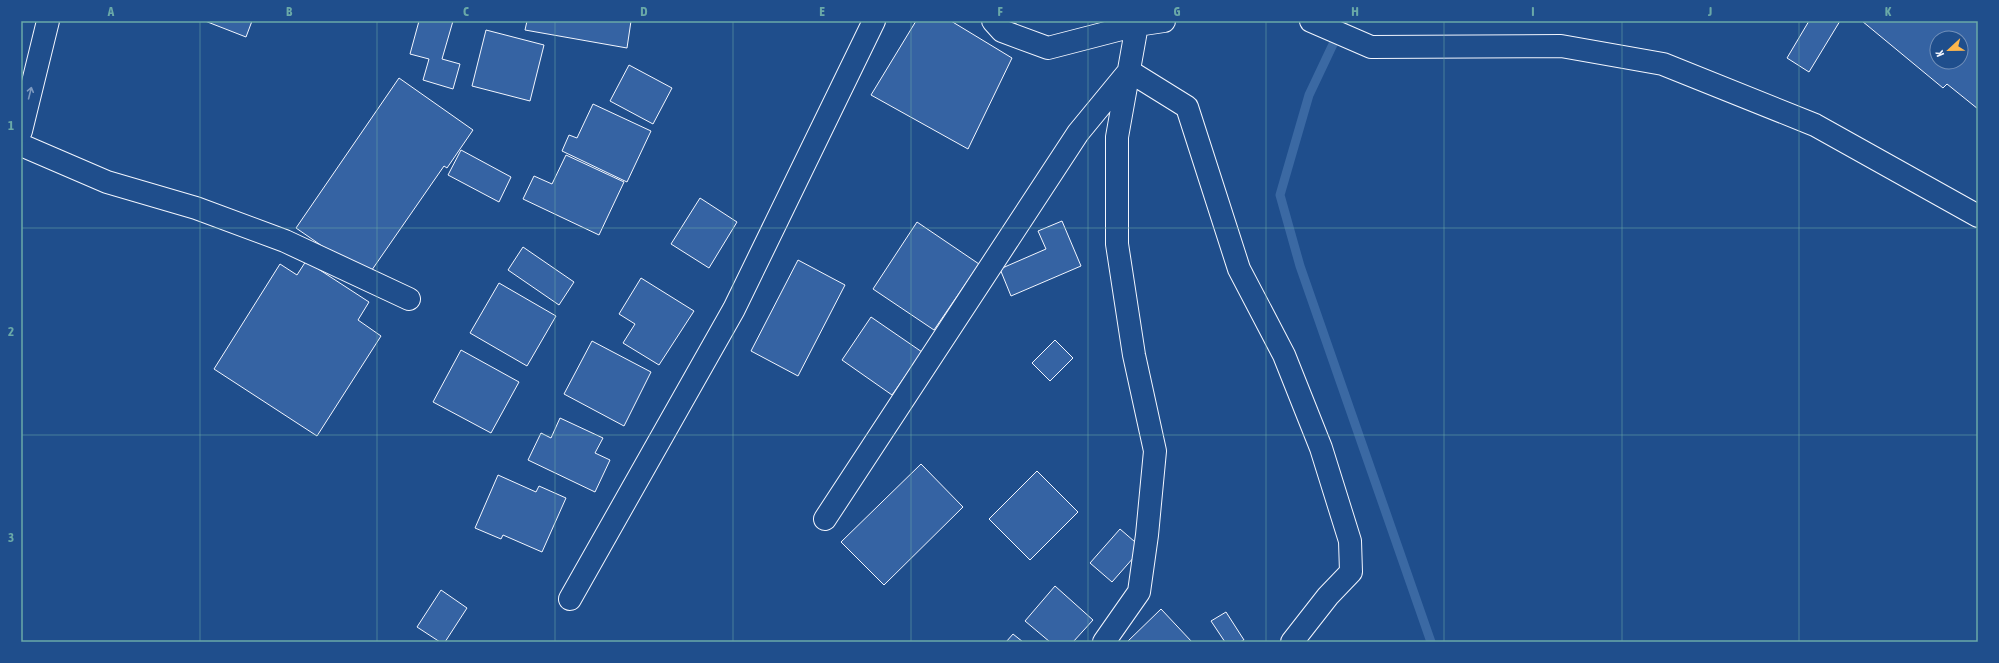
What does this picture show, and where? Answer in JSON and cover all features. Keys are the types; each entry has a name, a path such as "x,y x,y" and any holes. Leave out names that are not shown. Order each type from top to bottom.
{"main road":[{"path":"21,131 48,21"},
{"path":"570,599 734,309 874,21"},
{"path":"993,21 1002,31 1048,48 1137,25 1164,21"},
{"path":"1311,21 1371,47 1561,46 1663,64 1815,125 1978,216"},
{"path":"1104,642 1139,592 1147,535 1155,451 1134,355 1117,244 1116,137 1137,25"},
{"path":"825,519 1078,133 1129,71"},
{"path":"1129,71 1187,107 1239,268 1284,355 1321,448 1350,541 1351,572 1328,596 1292,642"},
{"path":"21,145 107,182 196,208 285,241 409,299"}],"building":[{"path":"205,21 252,21 246,37"},
{"path":"419,21 453,21 442,59 460,64 453,89 423,80 429,59 410,54"},
{"path":"527,21 631,21 627,48 525,30"},
{"path":"916,21 951,21 1012,58 968,149 871,95"},
{"path":"1809,21 1840,21 1809,72 1787,58"},
{"path":"1862,21 1978,21 1978,109 1947,84 1943,88"},
{"path":"486,30 544,45 530,101 472,86"},
{"path":"629,65 672,88 653,124 610,101"},
{"path":"399,78 473,130 447,168 444,166 367,277 296,228"},
{"path":"593,104 651,131 627,182 562,151 569,135 577,138"},
{"path":"461,150 511,177 499,202 448,175"},
{"path":"566,155 624,182 599,235 523,199 534,176 552,184"},
{"path":"700,198 737,222 709,268 671,244"},
{"path":"1062,221 1081,266 1011,296 1000,269 1046,249 1038,231"},
{"path":"917,222 979,264 934,330 873,289"},
{"path":"523,247 574,282 559,305 508,270"},
{"path":"798,260 845,285 798,376 751,351"},
{"path":"306,261 369,302 358,320 381,336 317,436 214,369 280,264 297,275"},
{"path":"641,278 694,311 659,365 623,343 635,324 619,314"},
{"path":"499,283 556,316 527,366 470,333"},
{"path":"871,317 922,352 892,395 842,360"},
{"path":"1055,340 1073,358 1050,381 1032,363"},
{"path":"592,341 651,372 624,426 564,394"},
{"path":"461,350 519,382 491,433 433,402"},
{"path":"560,418 603,438 595,453 610,460 595,492 528,460 541,433 551,438"},
{"path":"921,464 963,507 884,585 841,542"},
{"path":"1037,471 1078,512 1030,560 989,519"},
{"path":"498,475 536,492 539,486 566,498 542,552 503,535 501,539 475,528"},
{"path":"1120,529 1142,548 1112,582 1090,563"},
{"path":"1055,586 1093,620 1073,642 1050,642 1025,621"},
{"path":"441,590 467,608 445,642 440,642 417,627"},
{"path":"1161,609 1192,642 1127,642"},
{"path":"1226,612 1244,640 1240,642 1225,642 1211,621"},
{"path":"1013,634 1023,642 1006,642"}],"waterway":[{"path":"1344,21 1309,95 1280,195 1300,266 1431,642"}]}
